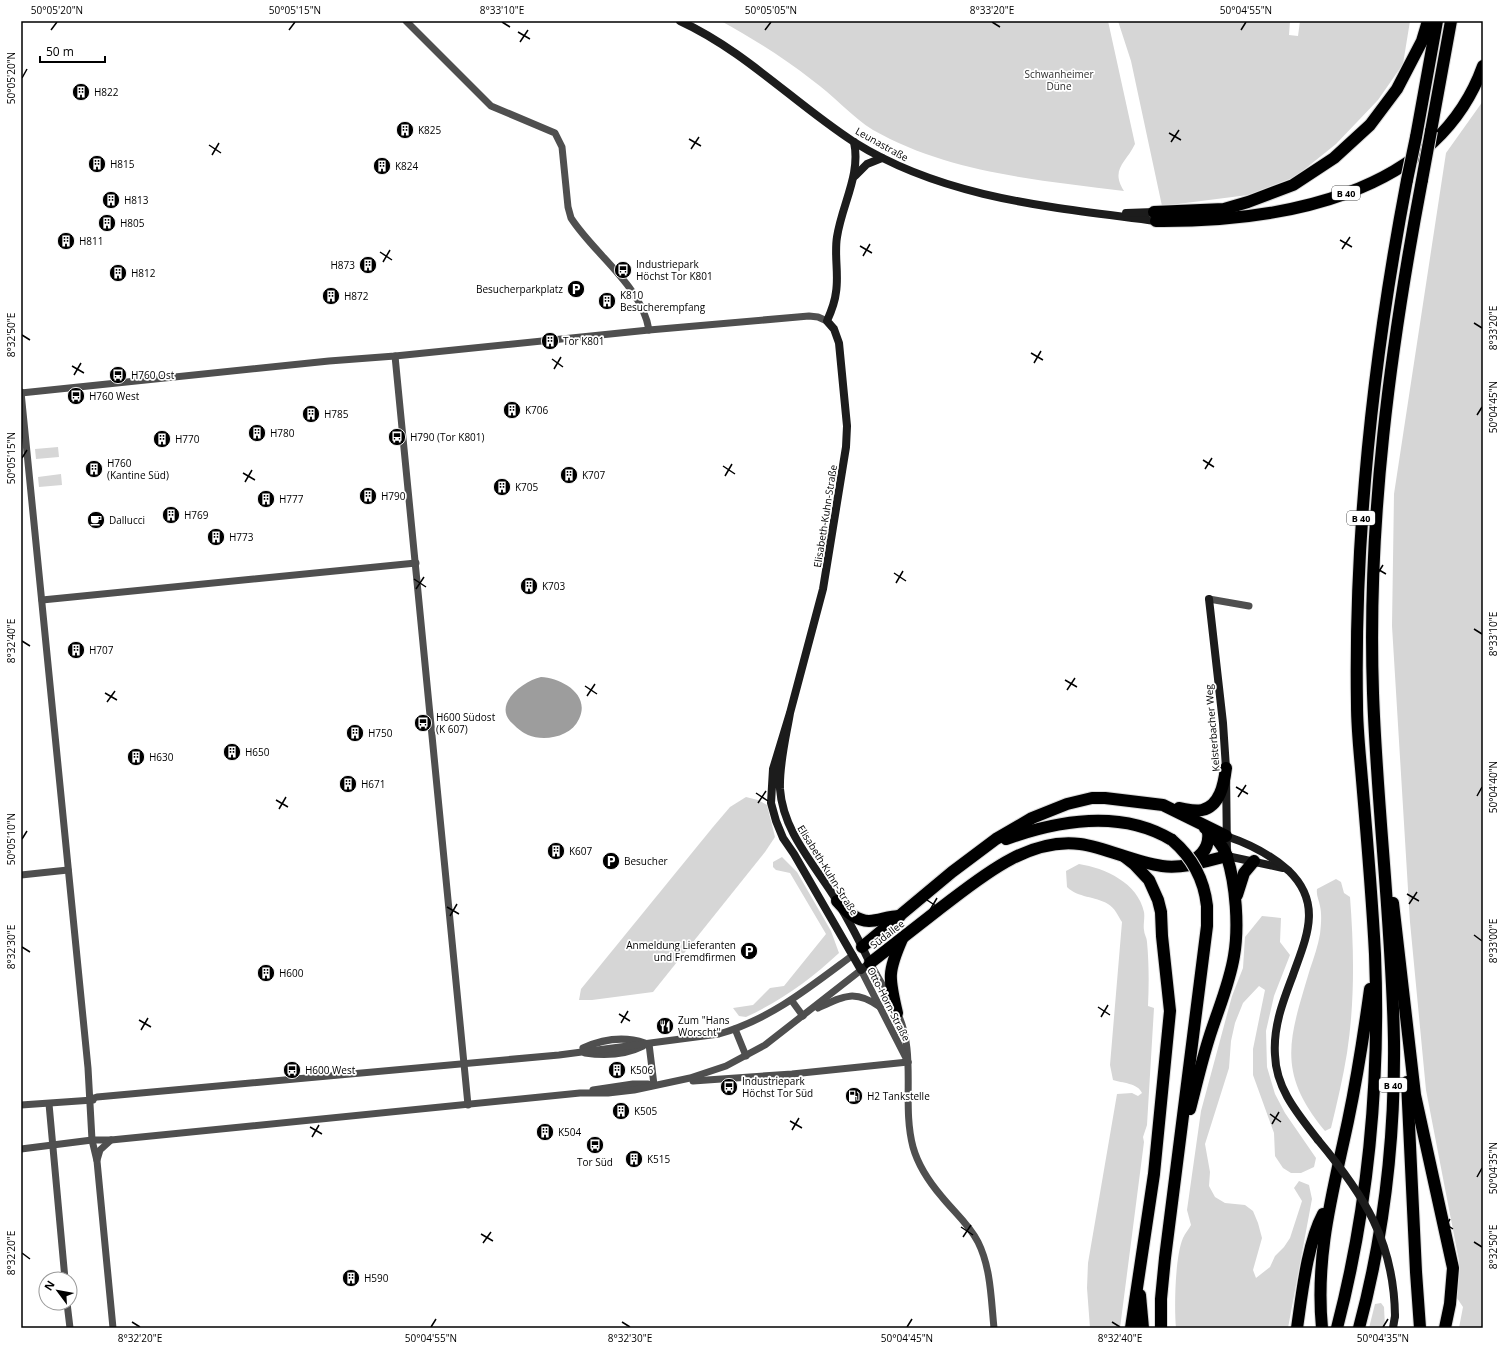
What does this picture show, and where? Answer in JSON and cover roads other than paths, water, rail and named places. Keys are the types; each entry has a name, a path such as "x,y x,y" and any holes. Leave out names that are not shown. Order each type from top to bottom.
{"highway":[{"path":"1155,217 1224,210 1293,185 1334,158 1370,125 1397,89 1422,41 1428,21"},
{"name":"B 40","path":"1337,1328 1359,1229 1371,1134 1376,1064 1375,952 1357,718 1357,583 1364,479 1372,394 1395,245 1437,21"},
{"name":"B 40","path":"1359,1328 1376,1252 1386,1189 1392,1125 1394,1041 1373,694 1372,629 1374,534 1386,402 1396,321 1451,21"},
{"name":"B 40","path":"1155,217 1234,219 1276,213 1323,201 1388,175 1423,151 1454,120 1474,88 1483,66"},
{"path":"981,851 996,839 1032,818 1080,800 1105,798 1201,810 1208,807 1221,792 1226,768"},
{"path":"1163,805 1203,827 1226,836"},
{"path":"981,851 1000,842 1042,827 1089,820 1132,824 1154,831 1172,840 1196,866 1205,891 1207,906 1206,926 1164,1258 1161,1299 1161,1328"},
{"path":"1177,1160 1199,1072 1234,957 1236,938 1235,902 1227,856 1203,827"},
{"path":"1182,865 1195,860 1202,854 1208,842 1203,827"},
{"name":"B 40","path":"1382,839 1392,890 1404,985 1413,1230 1420,1328"},
{"name":"Südallee","path":"870,962 984,876 1012,859 1049,846 1069,844 1100,848 1125,857 1163,866 1204,862 1227,856"},
{"name":"Südallee","path":"862,947 981,851"},
{"path":"1125,857 1149,880 1162,912 1162,936 1170,1011 1154,1174 1131,1328"},
{"path":"1235,902 1242,878 1254,861"},
{"path":"837,902 857,917 868,921 889,916 900,916"},
{"path":"897,1013 892,990 890,968 904,936"},
{"path":"1322,1328 1320,1290 1322,1247 1355,1084 1375,952"},
{"path":"1404,985 1415,1095 1453,1268 1445,1328"},
{"path":"1297,1328 1301,1300 1317,1226 1330,1202"},
{"path":"1139,1280 1143,1328"}],"street":[{"path":"406,21 491,106 555,133 562,147 568,207 571,218 639,301 648,320 649,330"},
{"name":"Leunastraße","path":"680,21 737,53 854,142 882,158 919,175 957,188 1019,202 1105,214 1155,217"},
{"path":"113,1328 97,1161 92,1140 88,1100 88,1068 21,393 649,330 809,316 818,317 827,321 836,292 837,239 839,226 855,177 857,158 854,142"},
{"path":"855,177 867,164 882,158"},
{"name":"Elisabeth-Kuhn-Straße","path":"827,321 834,329 839,343 847,426 846,447 823,589 772,774 771,787 773,812 784,838 852,955"},
{"path":"395,356 468,1105"},
{"path":"42,600 416,563"},
{"path":"1209,599 1249,606"},
{"name":"Kelsterbacher Weg","path":"1209,599 1223,723 1226,768 1227,856"},
{"name":"Elisabeth-Kuhn-Straße","path":"790,713 782,760 780,786 784,812 792,833 837,902 870,962"},
{"path":"1226,836 1265,852 1280,862 1299,882 1304,892 1309,918 1305,941 1278,1018 1275,1056 1277,1070 1285,1093 1300,1117 1341,1168 1377,1225 1388,1260 1394,1297 1394,1328"},
{"path":"1227,856 1286,869"},
{"path":"21,875 68,870"},
{"name":"Südallee","path":"21,1105 49,1104 576,1052 707,1036 736,1029 766,1016 792,1001 862,947"},
{"name":"Otto-Horn-Straße","path":"852,955 882,1009 908,1062"},
{"name":"Südallee","path":"675,1082 706,1074 746,1056 765,1045 870,962"},
{"name":"Otto-Horn-Straße","path":"870,962 897,1013 906,1040 909,1117 914,1148 932,1184 968,1226 978,1241 984,1256 989,1278 994,1328"},
{"path":"792,1001 803,1016 838,998 850,995 865,998 882,1009"},
{"path":"736,1029 746,1056"},
{"path":"649,1044 654,1085"},
{"name":"Südallee","path":"21,1149 92,1140 111,1140 580,1093 608,1093 634,1087 675,1082 908,1062"},
{"path":"49,1104 64,1271"},
{"path":"97,1161 100,1150 111,1140"},
{"path":"68,1311 70,1328"}],"place":[{"name":"H822","path":"81,92"},
{"name":"K825","path":"405,130"},
{"name":"H815","path":"97,164"},
{"name":"K824","path":"382,166"},
{"name":"H813","path":"111,200"},
{"name":"H805","path":"107,223"},
{"name":"H811","path":"66,241"},
{"name":"H873","path":"368,265"},
{"name":"Industriepark Höchst Tor K801","path":"623,270"},
{"name":"H812","path":"118,273"},
{"name":"Besucherparkplatz","path":"576,289"},
{"name":"H872","path":"331,296"},
{"name":"K810 Besucherempfang","path":"607,301"},
{"name":"Tor K801","path":"550,341"},
{"name":"H760 Ost","path":"118,375"},
{"name":"H760 West","path":"76,396"},
{"name":"K706","path":"512,410"},
{"name":"H785","path":"311,414"},
{"name":"H780","path":"257,433"},
{"name":"H790 (Tor K801)","path":"397,437"},
{"name":"H770","path":"162,439"},
{"name":"H760 (Kantine Süd)","path":"94,469"},
{"name":"K707","path":"569,475"},
{"name":"K705","path":"502,487"},
{"name":"H790","path":"368,496"},
{"name":"H777","path":"266,499"},
{"name":"H769","path":"171,515"},
{"name":"Dallucci","path":"96,520"},
{"name":"H773","path":"216,537"},
{"name":"K703","path":"529,586"},
{"name":"H707","path":"76,650"},
{"name":"H600 Südost (K 607)","path":"423,723"},
{"name":"H750","path":"355,733"},
{"name":"H650","path":"232,752"},
{"name":"H630","path":"136,757"},
{"name":"H671","path":"348,784"},
{"name":"K607","path":"556,851"},
{"name":"Besucher","path":"611,861"},
{"name":"Anmeldung Lieferanten und Fremdfirmen","path":"749,951"},
{"name":"H600","path":"266,973"},
{"name":"Zum \"Hans Worscht\"","path":"665,1026"},
{"name":"H600 West","path":"292,1070"},
{"name":"K506","path":"617,1070"},
{"name":"Industriepark Höchst Tor Süd","path":"729,1087"},
{"name":"H2 Tankstelle","path":"854,1096"},
{"name":"K505","path":"621,1111"},
{"name":"K504","path":"545,1132"},
{"name":"Tor Süd","path":"595,1145"},
{"name":"K515","path":"634,1159"},
{"name":"H590","path":"351,1278"}],"park label":[{"name":"Schwanheimer Düne","path":"1059,80"}]}
